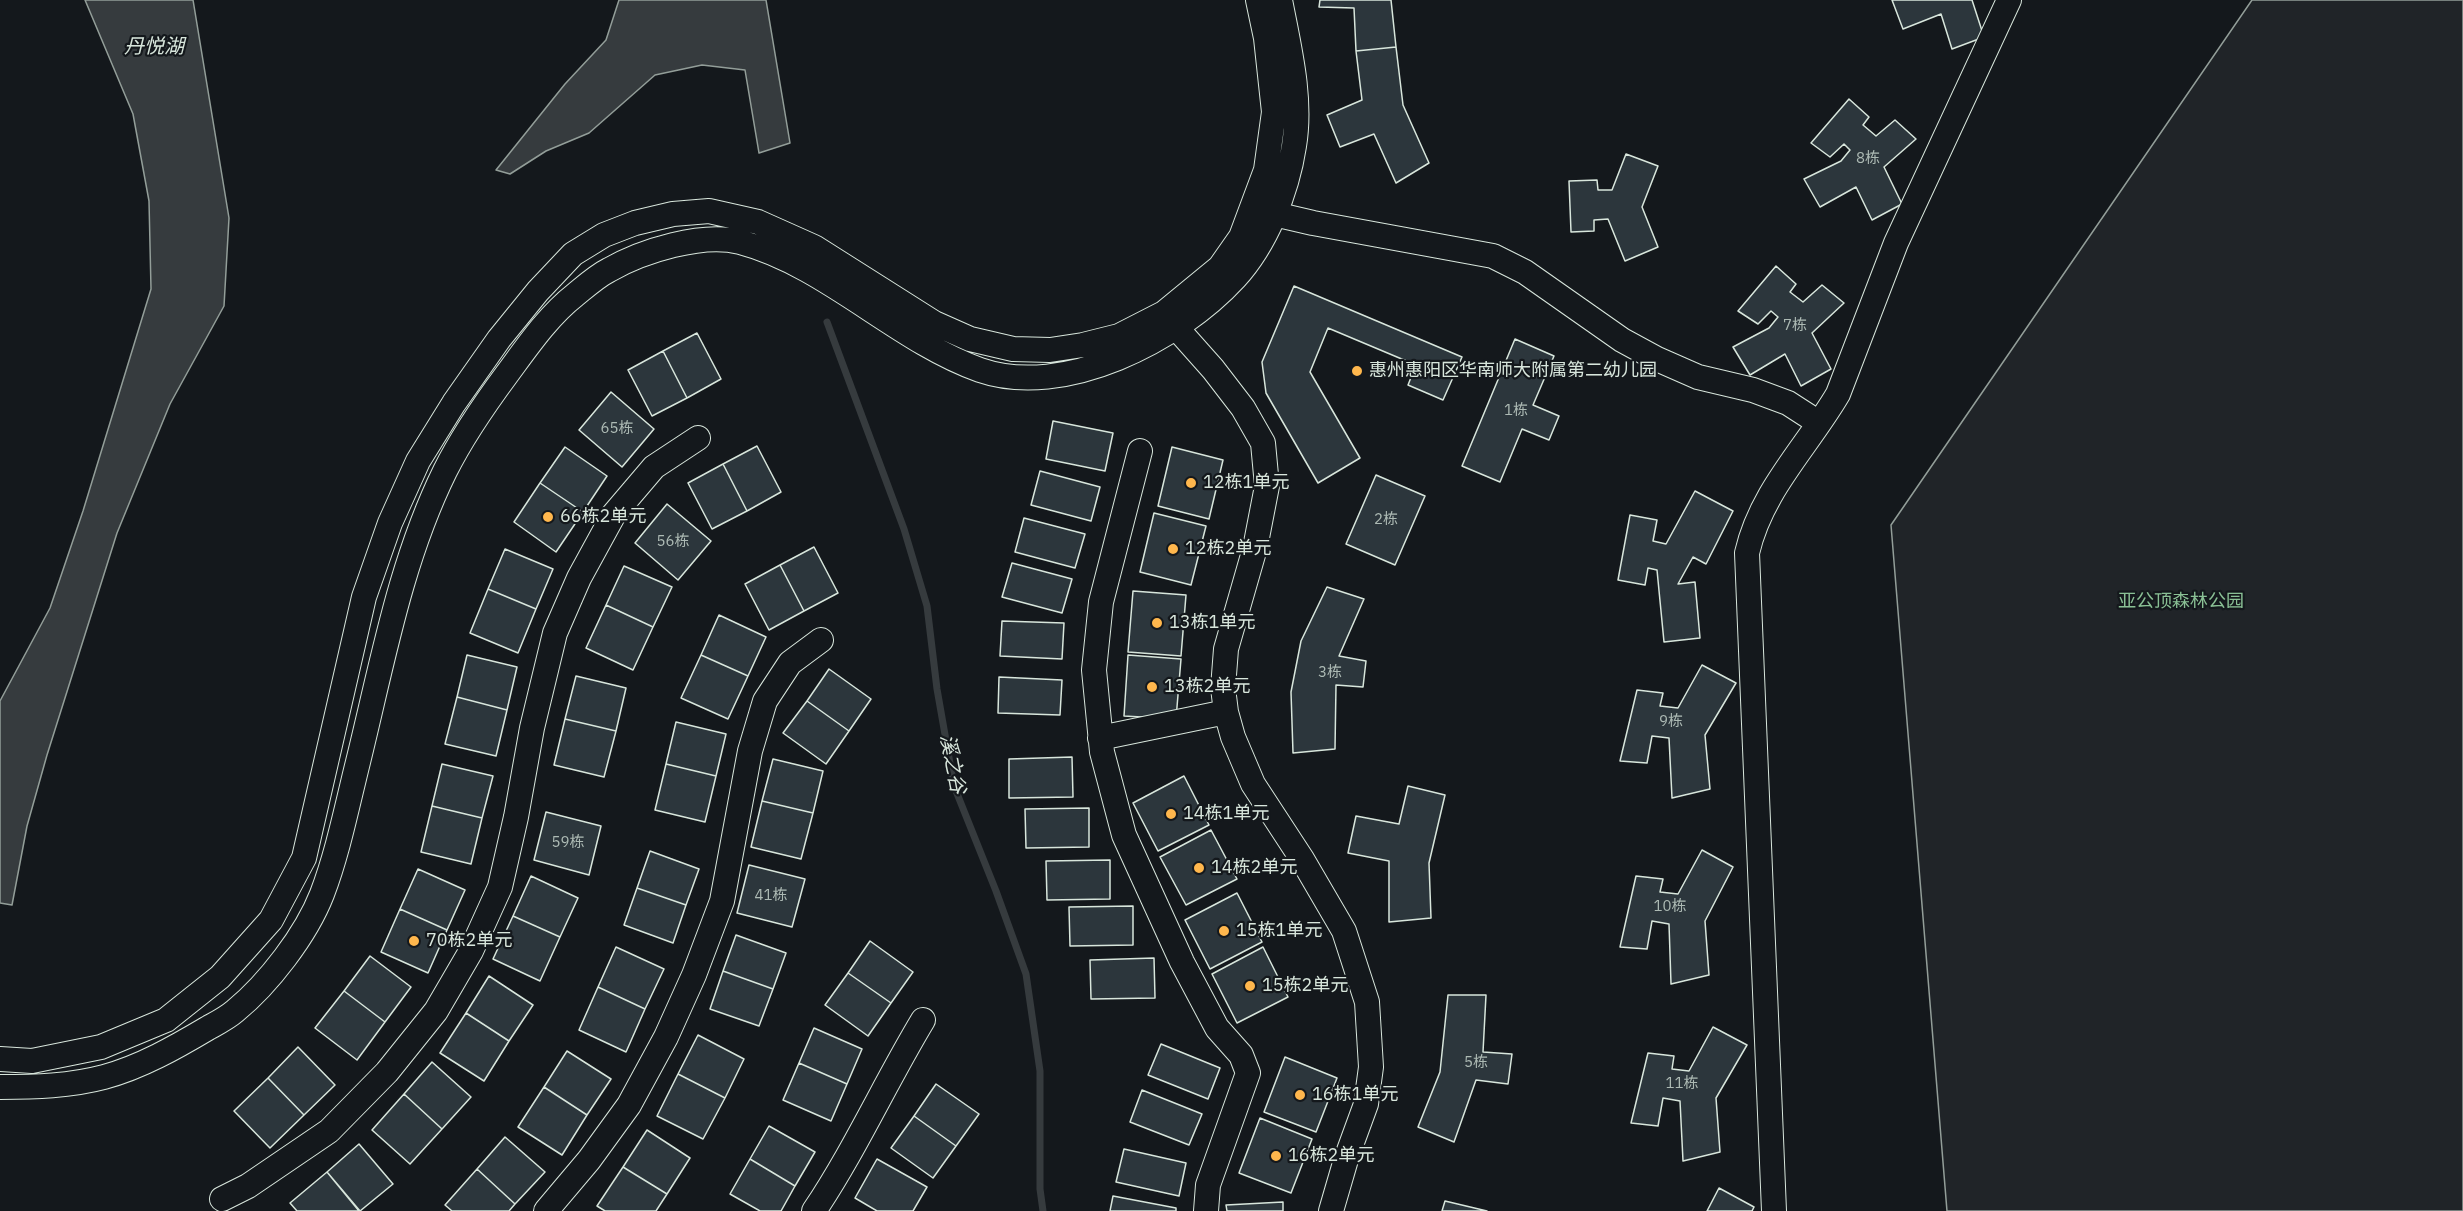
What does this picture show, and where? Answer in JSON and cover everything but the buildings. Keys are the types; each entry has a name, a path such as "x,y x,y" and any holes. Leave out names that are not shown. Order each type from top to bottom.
{"street":[{"path":"0,1059 32,1061 101,1047 166,1020 220,977 271,920 304,858 364,597 390,523 418,461 454,403 499,339 538,291 573,254 604,235 634,223 673,214 709,211 768,226 814,247 934,322 970,339 1013,349 1050,350 1083,345 1196,312 1235,279 1260,244 1274,111 1266,38 1258,0"},
{"path":"1263,211 1281,198 1295,145 1296,103 1280,0"},
{"path":"1774,1211 1747,553 1751,533 1765,503 1796,453 1838,394 1896,243 2009,0"},
{"path":"1263,211 1492,256 1525,272 1622,340 1657,359 1698,377 1753,390 1788,403 1819,423"},
{"path":"0,1087 43,1087 104,1077 173,1049 234,1012 285,960 321,898 336,848 395,610 419,533 445,470 484,406 529,344 569,299 608,270 640,256 688,242 736,241 791,262 949,357 985,372 1029,378 1065,375 1108,363 1159,337 1169,320"},
{"path":"1169,320 1213,369 1243,408 1263,442 1267,486 1255,548 1226,649 1223,688 1226,712 1233,737 1253,784 1344,931 1367,1002 1371,1067 1366,1104 1347,1156 1331,1211"},
{"path":"222,1199 248,1186 329,1131 387,1072 436,1011 471,951 500,887 516,817 532,728 555,633 579,578 614,514 654,467 698,438"},
{"path":"1140,451 1101,602 1094,670 1100,738 1124,835 1182,962 1217,1028 1242,1055 1248,1073 1208,1185 1206,1211"},
{"path":"546,1211 589,1160 629,1105 666,1037 694,975 722,901 750,751 765,701 790,663 821,640"},
{"path":"1100,738 1226,712"},
{"path":"814,1211 834,1181 896,1064 923,1020"}],"green space":[{"name":"亚公顶森林公园","path":"2252,0 2463,0 2463,1211 1947,1211 1891,525"}],"water":[{"name":"丹悦湖","path":"85,0 193,0 229,218 224,306 170,404 117,533 47,755 27,826 12,905 0,903 0,701 50,608 83,511 151,289 149,201 133,114"},
{"path":"619,0 766,0 790,143 759,153 745,70 702,65 655,75 589,133 546,151 510,174 496,170 565,84 606,40"}],"waterway":[{"name":"溪之谷","path":"827,322 904,529 927,606 937,689 954,786 1026,974 1040,1071 1040,1189 1043,1211"}],"place":[{"name":"惠州惠阳区华南师大附属第二幼儿园","path":"1357,371"},
{"name":"12栋1单元","path":"1191,483"},
{"name":"66栋2单元","path":"548,517"},
{"name":"12栋2单元","path":"1173,549"},
{"name":"13栋1单元","path":"1157,623"},
{"name":"13栋2单元","path":"1152,687"},
{"name":"14栋1单元","path":"1171,814"},
{"name":"14栋2单元","path":"1199,868"},
{"name":"15栋1单元","path":"1224,931"},
{"name":"70栋2单元","path":"414,941"},
{"name":"15栋2单元","path":"1250,986"},
{"name":"16栋1单元","path":"1300,1095"},
{"name":"16栋2单元","path":"1276,1156"}]}
